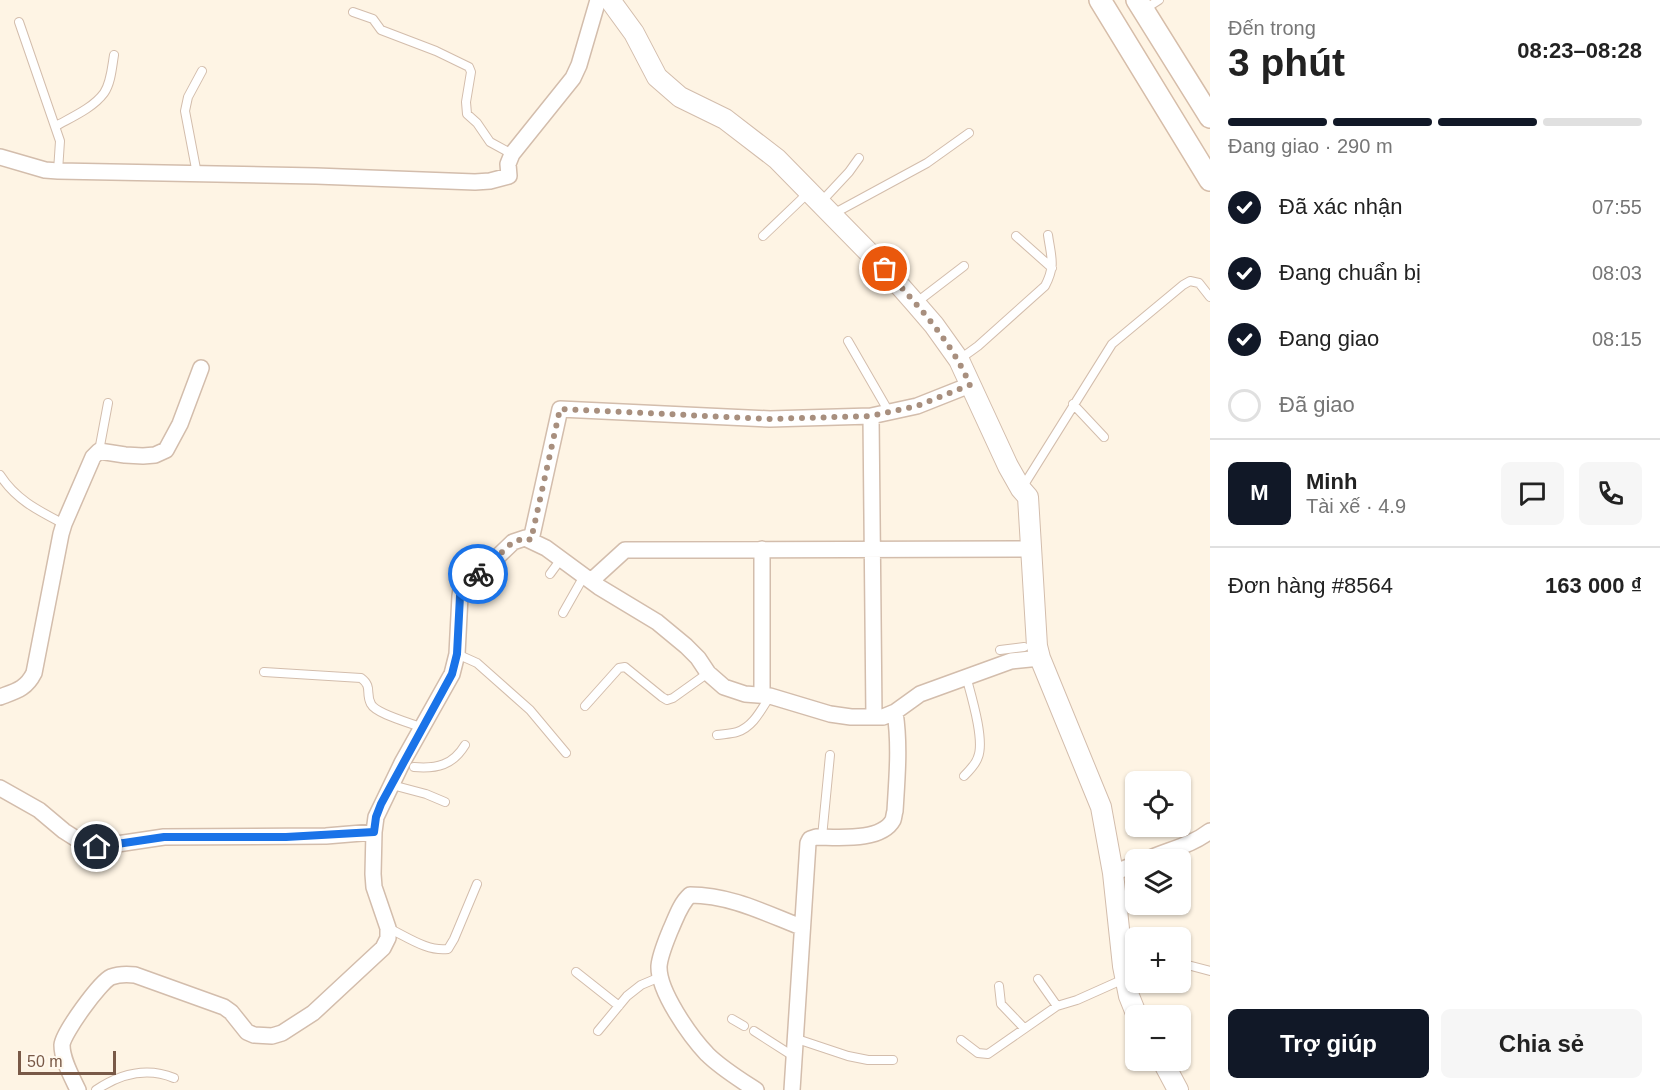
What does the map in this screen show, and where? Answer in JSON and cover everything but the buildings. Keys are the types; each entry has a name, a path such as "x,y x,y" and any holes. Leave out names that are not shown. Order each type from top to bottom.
{"main road":[{"path":"1100,0 1210,180"},
{"path":"1147,3 1210,117"}],"street":[{"path":"0,157 45,170 58,171 490,181 509,176 508,165 512,154 573,78 598,0"},
{"path":"610,0 634,33 657,76 680,98 725,119 777,159 885,269 934,325 959,360 994,437 1021,489 1028,497 1032,549 1034,649 1101,807 1125,949"},
{"path":"0,697 21,688 29,682 34,673 64,524 93,457 99,451 143,456 155,455 166,450 180,424 201,368"},
{"path":"531,540 560,409 770,419 871,416 917,406 970,385"},
{"path":"871,416 874,717"},
{"path":"78,1090 64,1056 62,1044 71,1025 101,984 111,977 122,974 135,975 224,1007 247,1032 254,1035 272,1036 282,1033 313,1013 383,948 388,938 388,928 374,887 376,817 392,785 407,765 423,728 452,674 457,654 461,589 513,542 525,538 531,540 657,622 687,646 708,673 724,687 831,714 851,717 883,717 895,712 920,693 1011,661 1034,649"},
{"path":"762,549 766,696"},
{"path":"588,579 625,550 1032,549"},
{"path":"792,1090 808,843 810,839 816,837 865,836 877,833 893,820 898,752 895,712"},
{"path":"0,788 39,810 75,838 97,847 164,837 296,836 374,832"},
{"path":"1176,849 1210,831"},
{"path":"1113,873 1125,868"},
{"path":"756,1090 708,1054 688,1032 665,992 659,965 667,937 683,901 690,895 727,898 801,927"},
{"path":"1168,1071 1178,1090"}],"lane":[{"path":"353,12 373,20 381,30 436,51 469,67 471,72 466,102 467,114 477,123 490,142 512,154"},
{"path":"19,22 60,141 58,171"},
{"path":"56,126 95,102 106,91 114,55"},
{"path":"197,174 185,111 188,97 202,71"},
{"path":"763,236 820,203 927,163 969,133"},
{"path":"820,203 859,158"},
{"path":"959,360 978,346 1045,285 1052,273 1047,235"},
{"path":"1016,236 1052,268"},
{"path":"915,303 964,266"},
{"path":"1021,489 1112,344 1190,281 1199,283 1210,297"},
{"path":"848,342 889,412"},
{"path":"99,451 108,403"},
{"path":"1073,404 1104,437"},
{"path":"0,475 22,500 64,524"},
{"path":"550,574 561,559"},
{"path":"563,613 588,579"},
{"path":"1000,650 1034,649"},
{"path":"457,654 477,663 530,710 566,753"},
{"path":"585,706 618,668 625,667 668,700 708,673"},
{"path":"264,672 361,678 369,687 372,706 383,713 423,728"},
{"path":"964,776 978,758 981,748 966,676"},
{"path":"717,735 737,732 748,726 766,696"},
{"path":"407,765 429,767 444,765 453,760 465,745"},
{"path":"822,837 830,755"},
{"path":"392,785 426,794 445,802"},
{"path":"388,928 432,948 448,949 477,884"},
{"path":"1191,966 1210,971"},
{"path":"576,972 619,1006"},
{"path":"598,1031 627,996 641,985 660,977"},
{"path":"1038,979 1057,1006"},
{"path":"961,1040 978,1053 988,1054 1057,1006 1125,979"},
{"path":"999,986 1001,1004 1024,1028"},
{"path":"732,1019 744,1026"},
{"path":"754,1032 793,1056"},
{"path":"794,1038 848,1056 868,1060 893,1060"},
{"path":"96,1090 116,1078 138,1072 153,1071 174,1078"}],"way so far":[{"path":"478,574 513,542 525,538 531,540 560,409 770,419 871,416 917,406 970,385 959,360 934,325 885,269"}],"route":[{"path":"97,847 164,837 286,837 374,832 381,804 452,674 457,654 461,589 478,574"}]}
